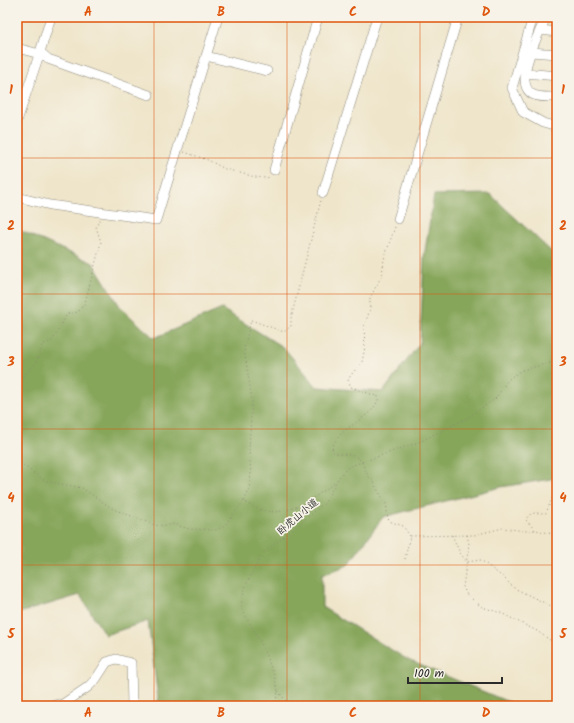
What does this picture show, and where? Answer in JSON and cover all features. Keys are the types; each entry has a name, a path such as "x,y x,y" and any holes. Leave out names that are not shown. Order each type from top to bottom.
{"street":[{"path":"17,121 51,17"},
{"path":"17,197 50,205 156,220 218,17"},
{"path":"274,170 318,17"},
{"path":"323,193 377,17"},
{"path":"398,220 458,17"},
{"path":"533,17 512,88 523,112 543,123 557,127"},
{"path":"546,17 531,52 525,73 526,85 528,90 533,95 557,97"},
{"path":"541,30 557,32"},
{"path":"17,48 36,53 40,52 48,59 149,95"},
{"path":"531,52 557,54"},
{"path":"206,56 267,71"},
{"path":"525,73 557,76"},
{"path":"51,706 65,705 96,679 107,662 116,659 131,664 132,706"}],"path":[{"path":"178,150 208,160 225,169 255,177 266,178 271,176 274,170"},
{"path":"17,461 45,481 82,488 113,509 155,525 164,526 174,524 189,529 216,530 224,526 244,501 249,492 251,473 249,450 252,400 244,350 251,320 284,332 291,326 291,318 323,193"},
{"path":"17,382 39,358 42,345 53,340 67,314 78,312 85,303 102,242 96,227 105,212"},
{"path":"398,220 384,259 382,275 370,298 370,310 364,326 365,347 362,362 350,375 348,380 351,387 379,397 378,401 373,410 335,439 332,445 332,451 336,454 355,456 362,462 370,479 374,482 377,491 386,503 386,513 390,521 402,526 410,536"},
{"name":"卧虎山小道","path":"275,706 278,691 274,675 260,641 242,612 241,600 245,587 262,554 324,504 348,467 418,442 467,418 495,399 508,380 514,375 522,370 557,361"},
{"path":"244,501 255,509 261,511 291,509 315,497 337,482"},
{"path":"536,530 526,520 527,517 533,513 546,513 553,496 557,494"},
{"path":"410,536 467,535 503,528 525,532 536,530 557,535"},
{"path":"452,535 460,553 467,562"},
{"path":"467,535 469,544 463,587 466,594 482,607 501,613 537,630 557,644"},
{"path":"405,559 410,536"},
{"path":"467,562 481,560 506,579 514,588 557,609"},
{"path":"278,691 290,706"}],"green space":[{"path":"490,194 557,257 557,478 501,487 383,517 348,565 322,575 322,607 408,660 518,706 159,706 148,621 105,635 80,595 19,613 17,611 17,232 19,230 93,263 121,308 154,338 222,309 284,348 317,387 383,392 420,343 424,257 434,195"}]}
